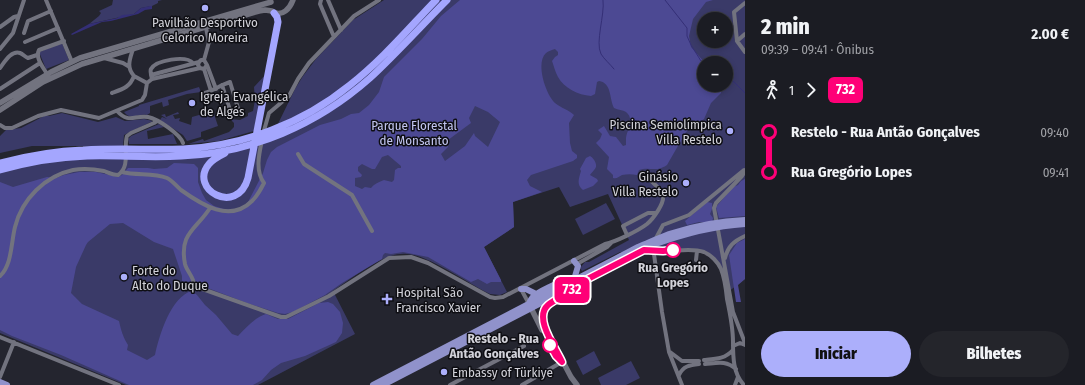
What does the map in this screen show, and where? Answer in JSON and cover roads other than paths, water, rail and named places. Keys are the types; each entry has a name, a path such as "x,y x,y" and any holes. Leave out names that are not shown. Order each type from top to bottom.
{"highway":[{"path":"278,132 316,109 350,85 385,53 436,0"},
{"path":"0,163 33,159 87,156 182,156 234,147 278,132 316,118 350,94 382,67 447,0"},
{"path":"234,147 211,161 207,166 205,179 213,194 222,197 237,194 242,190 247,181 278,22 277,17 273,12"},
{"path":"0,170 58,152 189,148 218,145 234,147"}],"main road":[{"path":"383,385 573,283 644,250 678,231 745,220"},
{"path":"717,225 745,224"},
{"path":"373,385 530,306 542,302 588,273 654,245"},
{"path":"576,265 582,273 588,273"},
{"path":"543,324 542,313 549,304 573,290 576,265"},
{"path":"530,306 532,297 536,294 564,280 568,280 573,283"},
{"path":"521,289 526,289 536,294"},
{"path":"542,302 549,304"},
{"path":"0,382 7,385"}],"street":[{"path":"0,49 12,33 24,0"},
{"path":"46,0 72,62"},
{"path":"321,0 320,4 334,37"},
{"path":"328,0 341,30"},
{"path":"0,276 7,266 15,227 20,212 43,183 59,174 74,170 91,169 116,175 122,172 158,176 172,181 180,189 210,208 226,212 238,210 248,205 254,200 264,183 261,179 259,161 268,115 272,109 289,96 303,72 334,37 357,14 373,2 379,0"},
{"path":"0,110 47,74 72,62 101,51 220,20 272,1 273,12"},
{"path":"230,17 265,10 279,14 284,13 294,1"},
{"path":"745,3 734,12 737,41 745,52"},
{"path":"24,33 28,21 51,11"},
{"path":"0,27 14,17 18,16"},
{"path":"0,103 66,70 100,58 206,28 220,20"},
{"path":"25,42 58,28"},
{"path":"206,28 209,42 204,60 204,67 214,90"},
{"path":"737,41 745,34"},
{"path":"47,74 37,56 39,50 64,41"},
{"path":"128,66 133,49"},
{"path":"0,68 10,55 15,52 19,52 28,58 37,56"},
{"path":"100,58 123,63 128,66 134,76 147,83"},
{"path":"151,77 150,70 157,64 177,58 184,58 192,61 193,63"},
{"path":"0,125 9,129 15,128 38,116 58,110 64,110 96,118 117,111 144,99 147,83 151,77 204,60"},
{"path":"199,62 198,65 204,67"},
{"path":"0,89 40,63"},
{"path":"151,77 204,67"},
{"path":"112,93 127,87 132,82 134,76"},
{"path":"205,93 214,90 222,85 230,82 238,108 230,110 222,85"},
{"path":"117,111 128,119 148,117 157,121 179,136 183,143"},
{"path":"122,172 125,165 126,138 130,133 154,124 157,121"},
{"path":"298,154 304,164 352,195 372,231"},
{"path":"736,369 731,364 722,362 705,362 728,356 733,348 740,343 745,344 733,312 714,208 716,203 742,176 745,170"},
{"path":"682,385 669,352 662,312 654,245 664,225 689,215 745,170"},
{"path":"182,285 194,286 281,317 286,317 329,296 389,258 405,257 417,258 428,263 490,297 503,297 576,265 627,234 648,224 663,201 663,196 659,189 649,179"},
{"path":"194,286 194,280 189,275 185,265 184,247 189,232 203,218 210,208"},
{"path":"627,234 623,226 648,213 656,213"},
{"path":"654,245 656,249 663,251 678,250 705,252 722,267 731,244 745,236"},
{"path":"656,264 657,255 663,251"},
{"path":"696,260 697,251"},
{"path":"718,264 724,278 733,335 736,369 738,377 744,385"},
{"path":"521,289 556,356 562,362"},
{"path":"543,324 562,362 577,385"},
{"path":"0,337 119,385"},
{"path":"0,377 14,342"},
{"path":"450,385 524,346"},
{"path":"669,352 682,361"},
{"path":"674,365 682,361 699,362 684,368 679,375"},
{"path":"522,385 562,362"},
{"path":"674,365 684,368"},
{"path":"735,385 738,377"}],"waterway":[{"path":"603,0 599,49 602,56 614,69"},
{"path":"665,0 687,28 687,36 698,56"},
{"path":"733,81 745,93"}],"place":[{"name":"Pavilhão Desportivo Celorico Moreira","path":"205,8"},
{"name":"Igreja Evangélica de Algés","path":"192,103"},
{"name":"Piscina Semiolímpica Villa Restelo","path":"730,131"},
{"name":"Ginásio Villa Restelo","path":"686,183"},
{"name":"Rua Gregório Lopes","path":"673,250"},
{"name":"Forte do Alto do Duque","path":"124,277"},
{"name":"Hospital São Francisco Xavier","path":"387,299"},
{"name":"Restelo - Rua Antão Gonçalves","path":"550,345"},
{"name":"Embassy of Türkiye","path":"444,372"}],"park label":[{"name":"Parque Florestal de Monsanto","path":"414,132"}]}
